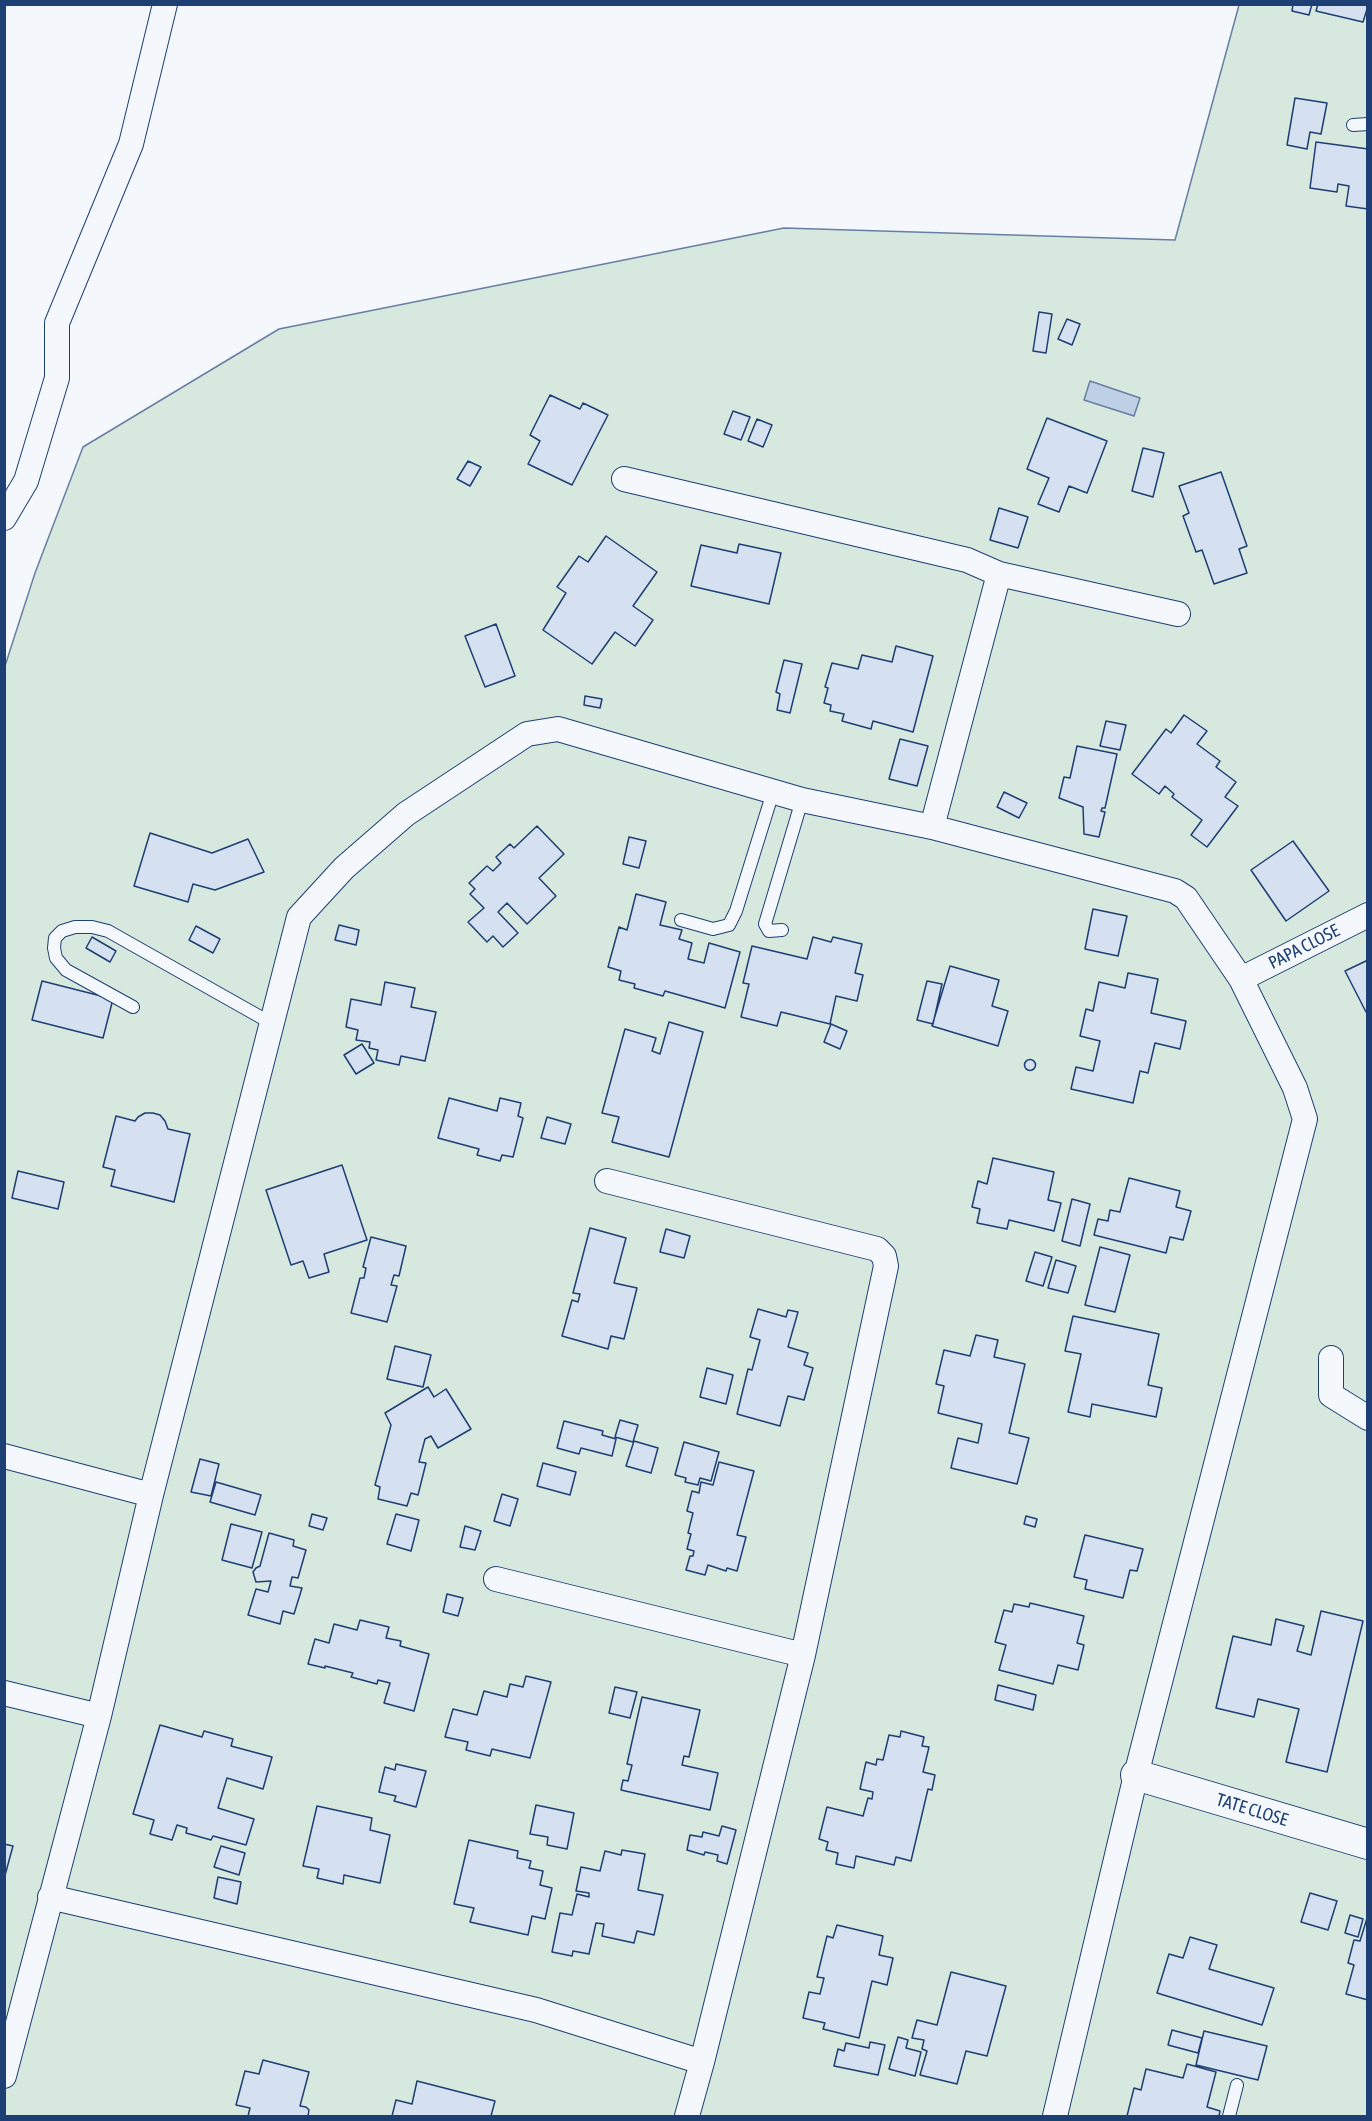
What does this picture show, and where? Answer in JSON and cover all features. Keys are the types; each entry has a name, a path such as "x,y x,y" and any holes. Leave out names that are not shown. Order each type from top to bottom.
{"street":[{"path":"4,518 26,481 57,378 57,323 131,144 165,4"},
{"path":"624,479 967,560 999,574 1178,614"},
{"path":"932,827 999,574"},
{"path":"4,2076 99,1716 151,1495 299,917 344,868 406,814 527,734 558,729 802,800 932,827 1175,891 1186,898 1241,979 1295,1088 1305,1119 1136,1775 1055,2116"},
{"name":"PAPA CLOSE","path":"1241,979 1368,915"},
{"path":"607,1181 877,1249 884,1256 886,1266 803,1655 687,2116"},
{"path":"1331,1358 1331,1395 1368,1418"},
{"path":"4,1456 151,1495"},
{"path":"496,1580 803,1655"},
{"path":"4,1693 99,1716"},
{"name":"TATE CLOSE","path":"1136,1775 1368,1844"},
{"path":"50,1897 536,2010 702,2062"}],"lane":[{"path":"1353,125 1368,124"},
{"path":"681,920 713,929 729,926 736,911 773,792"},
{"path":"782,930 769,931 765,924 802,800"},
{"path":"133,1007 66,970 56,958 55,938 63,931 75,927 92,927 108,931 271,1023"},
{"path":"1229,2116 1237,2085"}],"shaded area":[{"path":"1239,5 1367,5 1367,2116 5,2116 4,669 35,573 83,447 279,329 784,228 1175,240"}],"water":[{"path":"1090,381 1140,398 1134,416 1084,400"}],"building":[{"path":"1293,4 1312,4 1309,15 1292,11"},
{"path":"1318,4 1368,4 1368,6 1363,22 1316,11"},
{"path":"1295,98 1327,103 1321,134 1310,132 1307,149 1287,145"},
{"path":"1316,142 1368,149 1368,209 1346,206 1349,186 1338,184 1337,192 1310,188"},
{"path":"1039,312 1052,314 1046,353 1033,351"},
{"path":"1067,319 1080,324 1072,345 1058,339"},
{"path":"550,395 580,409 583,403 608,415 572,485 528,464 540,441 530,435"},
{"path":"733,411 750,417 741,440 724,434"},
{"path":"1047,418 1107,441 1087,493 1069,486 1059,512 1038,504 1049,478 1027,469"},
{"path":"757,419 772,425 763,447 748,441"},
{"path":"1143,448 1164,453 1153,497 1132,491"},
{"path":"468,461 481,467 470,486 457,479"},
{"path":"1221,472 1247,546 1239,549 1247,573 1214,584 1202,550 1196,552 1183,516 1189,513 1179,486"},
{"path":"999,508 1028,517 1018,548 990,540"},
{"path":"606,536 657,572 633,606 653,620 635,646 615,632 592,664 543,630 566,593 557,587 579,556 588,562"},
{"path":"739,544 781,553 769,604 691,586 701,545 737,553"},
{"path":"496,624 515,676 485,687 465,636"},
{"path":"896,646 933,656 913,732 873,721 871,729 842,721 844,714 830,711 831,705 824,703 828,688 825,687 832,663 858,669 862,655 892,662"},
{"path":"784,660 802,664 790,713 777,710 780,694 776,692"},
{"path":"585,696 602,699 600,708 584,705"},
{"path":"1184,715 1207,731 1197,744 1220,761 1216,767 1236,782 1225,797 1238,806 1207,847 1191,835 1202,820 1172,797 1174,794 1165,786 1159,794 1132,774 1166,729 1171,733"},
{"path":"1106,721 1126,725 1120,750 1100,746"},
{"path":"900,739 928,746 917,786 889,779"},
{"path":"1077,746 1117,754 1105,808 1101,811 1105,812 1099,837 1084,834 1083,807 1059,798 1064,777 1070,778"},
{"path":"1004,792 1027,803 1019,818 997,807"},
{"path":"537,826 564,854 539,878 556,896 527,924 507,903 498,912 518,933 503,947 493,936 487,942 468,922 484,908 470,894 475,889 469,883 487,866 493,871 501,863 496,857 510,844 514,848"},
{"path":"150,833 212,853 248,839 264,872 215,890 193,884 188,902 134,886"},
{"path":"629,837 646,841 639,868 623,864"},
{"path":"1293,841 1329,891 1286,921 1251,870"},
{"path":"636,894 666,902 660,925 682,930 679,939 692,943 688,959 704,963 709,943 740,952 725,1008 665,991 663,996 634,988 635,984 619,980 621,971 608,967 619,927 627,930"},
{"path":"1093,909 1127,916 1118,956 1085,949"},
{"path":"339,925 359,930 356,945 335,940"},
{"path":"196,926 220,939 213,953 189,940"},
{"path":"92,937 116,951 110,962 86,948"},
{"path":"813,937 831,942 833,937 862,944 855,973 863,975 857,1001 836,996 830,1024 781,1012 777,1026 741,1017 749,984 743,983 752,946 807,959"},
{"path":"1368,960 1368,1011 1366,1012 1345,971"},
{"path":"950,966 999,980 992,1006 1008,1011 998,1046 932,1026"},
{"path":"1128,973 1158,979 1151,1013 1186,1021 1180,1049 1155,1043 1148,1073 1140,1071 1133,1103 1071,1089 1076,1067 1093,1071 1100,1041 1080,1036 1086,1009 1093,1011 1099,982 1125,988"},
{"path":"42,981 113,999 103,1038 32,1020"},
{"path":"927,981 942,984 933,1024 917,1020"},
{"path":"385,982 415,988 411,1007 436,1012 425,1061 401,1056 399,1065 376,1060 378,1050 369,1048 370,1042 356,1040 358,1030 346,1027 351,999 381,1005"},
{"path":"669,1022 703,1032 669,1157 612,1142 619,1117 602,1113 625,1029 656,1038 652,1051 660,1054"},
{"path":"831,1024 847,1031 840,1049 824,1042"},
{"path":"362,1044 374,1063 356,1074 344,1055"},
{"path":"1030,1060 1034,1061 1034,1069 1030,1070 1026,1069 1025,1065 1026,1061"},
{"path":"449,1098 497,1111 500,1098 521,1103 518,1116 523,1118 513,1157 502,1155 500,1161 477,1155 479,1149 438,1138"},
{"path":"145,1113 160,1115 168,1129 190,1134 174,1202 111,1186 115,1170 103,1167 116,1116 135,1121"},
{"path":"547,1117 571,1124 565,1144 541,1138"},
{"path":"993,1158 1054,1172 1048,1200 1061,1203 1054,1231 1009,1220 1007,1229 977,1223 980,1209 972,1207 978,1181 987,1184"},
{"path":"342,1165 367,1240 324,1254 329,1272 309,1278 303,1261 291,1265 266,1190"},
{"path":"18,1171 64,1182 58,1209 12,1198"},
{"path":"1129,1178 1180,1191 1176,1207 1191,1211 1183,1240 1170,1237 1166,1253 1094,1235 1098,1219 1108,1221 1110,1210 1120,1212"},
{"path":"1072,1199 1090,1204 1080,1246 1062,1241"},
{"path":"590,1228 626,1238 614,1283 637,1288 624,1339 611,1336 608,1349 562,1336 572,1300 578,1302 580,1294 573,1293"},
{"path":"666,1229 690,1236 684,1258 660,1252"},
{"path":"371,1237 406,1246 399,1276 394,1275 391,1285 397,1286 387,1322 351,1313 360,1278 364,1278 366,1268 363,1267"},
{"path":"1100,1247 1130,1255 1115,1312 1085,1305"},
{"path":"1035,1252 1052,1257 1043,1286 1026,1281"},
{"path":"1056,1260 1076,1266 1068,1293 1048,1288"},
{"path":"758,1309 786,1317 788,1310 798,1312 788,1347 808,1353 804,1365 813,1368 804,1400 788,1396 780,1426 737,1414 748,1369 752,1370 760,1340 750,1337"},
{"path":"1073,1316 1159,1334 1148,1385 1162,1388 1156,1417 1092,1404 1090,1417 1068,1412 1081,1354 1065,1351"},
{"path":"976,1335 998,1340 994,1357 1025,1364 1009,1433 1029,1438 1017,1484 951,1468 958,1438 978,1443 982,1424 938,1413 944,1386 936,1384 944,1350 970,1356"},
{"path":"395,1346 431,1355 423,1387 387,1379"},
{"path":"707,1368 733,1375 726,1404 700,1397"},
{"path":"428,1387 434,1397 446,1389 471,1429 438,1448 431,1436 425,1439 419,1462 426,1463 418,1495 411,1493 407,1506 378,1499 380,1487 375,1485 391,1425 385,1413"},
{"path":"620,1420 638,1425 633,1442 615,1437"},
{"path":"564,1421 603,1431 602,1435 616,1439 612,1456 581,1448 579,1454 557,1448"},
{"path":"634,1441 658,1448 651,1473 626,1466"},
{"path":"684,1442 719,1452 711,1481 700,1478 698,1485 685,1482 686,1478 675,1475"},
{"path":"200,1459 219,1464 211,1496 191,1492"},
{"path":"719,1462 754,1471 737,1535 746,1537 737,1571 727,1568 726,1571 708,1565 705,1575 686,1570 694,1551 687,1549 693,1513 687,1511 692,1491 699,1493 701,1482 713,1485"},
{"path":"543,1463 576,1472 570,1495 537,1486"},
{"path":"216,1482 261,1495 255,1515 210,1502"},
{"path":"502,1494 518,1499 510,1526 494,1521"},
{"path":"312,1514 327,1518 323,1530 309,1526"},
{"path":"396,1514 419,1520 411,1551 387,1544"},
{"path":"1026,1516 1037,1519 1035,1527 1024,1524"},
{"path":"231,1524 262,1532 252,1568 222,1560"},
{"path":"465,1526 481,1531 475,1550 460,1547"},
{"path":"269,1533 294,1540 293,1546 306,1550 298,1578 292,1577 290,1586 302,1588 294,1614 283,1611 280,1624 248,1615 256,1589 268,1592 271,1581 256,1582 253,1572 260,1566"},
{"path":"1085,1535 1143,1549 1137,1571 1130,1570 1123,1598 1085,1589 1087,1580 1074,1577"},
{"path":"447,1594 463,1598 458,1616 443,1612"},
{"path":"1030,1603 1084,1616 1077,1643 1084,1645 1078,1670 1058,1665 1053,1684 999,1670 1006,1645 995,1642 1004,1610 1012,1612 1014,1604 1029,1607"},
{"path":"1321,1611 1363,1621 1327,1772 1286,1762 1299,1709 1258,1699 1254,1717 1216,1708 1233,1636 1271,1645 1276,1619 1304,1626 1297,1651 1311,1655"},
{"path":"360,1620 389,1627 386,1638 401,1641 400,1646 429,1654 414,1711 384,1703 390,1683 378,1680 377,1684 351,1677 353,1673 308,1664 315,1639 329,1643 334,1624 357,1630"},
{"path":"526,1676 551,1682 530,1758 492,1749 490,1756 466,1750 468,1742 445,1737 453,1709 477,1715 484,1691 507,1697 510,1684 523,1687"},
{"path":"998,1685 1036,1695 1033,1710 995,1700"},
{"path":"615,1687 637,1692 630,1718 609,1713"},
{"path":"642,1697 700,1710 689,1757 684,1756 682,1765 718,1773 710,1810 621,1790 623,1780 628,1781 632,1765 627,1764"},
{"path":"160,1725 202,1737 204,1731 233,1739 231,1746 272,1757 263,1789 227,1778 218,1808 254,1819 246,1845 213,1836 211,1840 186,1833 187,1828 177,1825 172,1840 150,1834 154,1820 133,1814"},
{"path":"901,1731 924,1737 922,1746 929,1747 923,1772 935,1775 932,1790 928,1789 911,1861 896,1857 894,1865 856,1856 854,1868 836,1864 838,1853 826,1850 828,1842 819,1839 827,1807 863,1816 868,1798 872,1799 873,1792 860,1789 866,1762 876,1765 877,1759 883,1760 889,1735 900,1737"},
{"path":"396,1764 426,1771 416,1807 394,1801 396,1796 379,1792 385,1767 395,1770"},
{"path":"536,1805 574,1813 567,1849 547,1845 548,1837 530,1834"},
{"path":"317,1806 372,1818 370,1830 390,1835 380,1883 344,1875 343,1884 317,1878 319,1869 303,1866"},
{"path":"722,1826 736,1830 727,1864 717,1861 718,1855 705,1852 704,1855 687,1850 690,1835 702,1837 703,1832 719,1836"},
{"path":"469,1840 518,1851 517,1858 531,1861 529,1868 543,1871 540,1885 552,1888 545,1919 532,1916 528,1935 470,1922 474,1908 454,1904"},
{"path":"4,1844 13,1846 4,1879"},
{"path":"221,1846 245,1853 239,1875 214,1867"},
{"path":"622,1850 645,1854 638,1890 663,1895 654,1935 637,1931 634,1943 602,1936 604,1924 596,1923 589,1954 573,1951 572,1956 552,1952 560,1913 572,1915 577,1894 589,1897 589,1893 576,1891 581,1867 600,1871 605,1851 621,1855"},
{"path":"218,1877 241,1882 237,1904 214,1898"},
{"path":"1310,1893 1337,1901 1328,1930 1301,1922"},
{"path":"1350,1915 1363,1919 1358,1937 1345,1933"},
{"path":"1368,1915 1368,2000 1346,1994 1354,1965 1348,1963 1354,1940 1360,1941"},
{"path":"837,1925 883,1936 879,1955 893,1958 887,1985 872,1981 859,2038 823,2029 825,2023 803,2018 809,1992 820,1994 824,1978 817,1977 827,1936 833,1938"},
{"path":"1190,1937 1217,1945 1209,1969 1274,1988 1262,2025 1157,1993 1169,1954 1183,1958"},
{"path":"951,1972 1006,1986 987,2056 966,2051 957,2084 920,2075 927,2051 922,2049 924,2040 912,2038 917,2020 937,2025"},
{"path":"1172,2030 1202,2038 1198,2053 1168,2045"},
{"path":"1204,2031 1267,2046 1258,2080 1196,2065"},
{"path":"898,2037 908,2040 906,2048 921,2052 915,2076 889,2069"},
{"path":"870,2042 885,2045 878,2075 834,2066 838,2049 844,2051 846,2043 869,2048"},
{"path":"263,2060 309,2072 300,2106 309,2110 308,2116 248,2116 250,2108 236,2105 245,2071 259,2074"},
{"path":"1187,2064 1216,2072 1207,2107 1220,2111 1219,2116 1127,2116 1134,2088 1141,2090 1146,2069 1183,2078"},
{"path":"417,2081 495,2101 491,2116 392,2116 396,2100 412,2104"}]}
